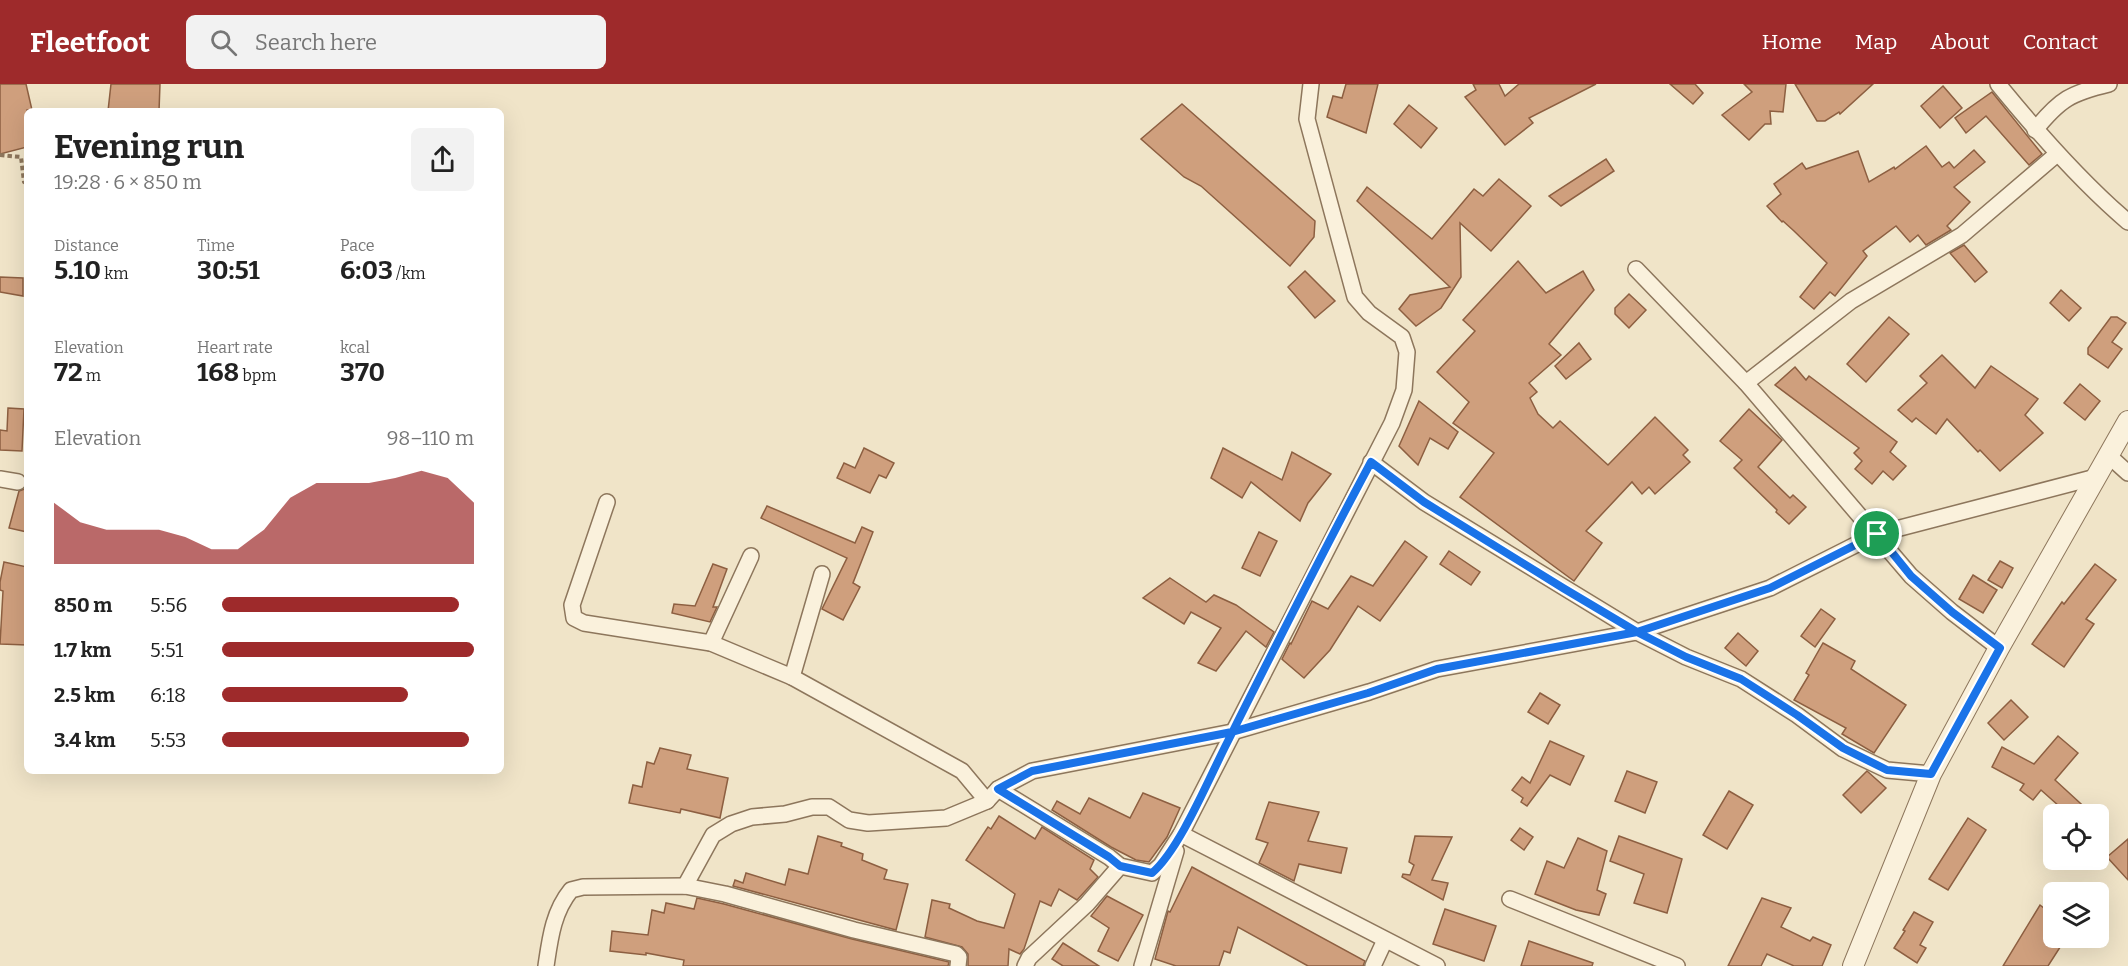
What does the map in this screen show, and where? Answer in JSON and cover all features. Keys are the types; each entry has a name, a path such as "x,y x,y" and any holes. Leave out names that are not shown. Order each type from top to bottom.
{"street":[{"path":"998,789 1120,866 1152,873 1161,865 1181,834 1392,423 1404,390 1407,352 1402,337 1370,313 1355,297 1307,120 1311,84"},
{"path":"1998,84 2057,154 2097,196 2128,222"},
{"path":"2036,130 2053,108 2068,96 2109,84"},
{"path":"1746,382 1833,312 1962,235 2057,154"},
{"path":"1636,269 1746,382 1911,576 1952,612 2000,648"},
{"path":"1853,966 1931,774 2128,421"},
{"path":"2108,455 2128,473"},
{"path":"1371,462 1424,502 1637,632 1686,657 1741,679 1843,748 1887,770 1931,774"},
{"path":"685,886 713,834 731,824 812,807 829,807 849,820 868,823 946,818 987,801 998,789 1032,771 1232,732 1368,693 1437,669 1637,632 1770,588 1877,534 2096,477"},
{"path":"0,479 18,482"},
{"path":"607,502 572,605 574,618 584,623 711,643 792,677 962,771 987,801"},
{"path":"711,643 751,556"},
{"path":"792,677 822,574"},
{"path":"1181,834 1437,966"},
{"path":"1142,966 1181,834"},
{"path":"1025,966 1029,958 1086,904 1120,866"},
{"path":"546,966 553,925 558,910 571,890 583,887 685,886 725,894 854,930 956,954 959,955 958,966"},
{"path":"1510,899 1677,966"},
{"path":"1373,966 1385,940"}],"path":[{"path":"0,155 21,157 24,182"}],"building":[{"path":"0,84 26,84 32,108 24,108 24,148 0,154"},
{"path":"111,84 160,84 159,108 108,108"},
{"path":"1346,84 1378,84 1366,133 1327,117 1333,96 1342,98"},
{"path":"1473,84 1499,84 1505,96 1519,84 1596,84 1529,118 1533,123 1505,145 1465,97 1476,90"},
{"path":"1670,84 1695,84 1703,93 1693,104"},
{"path":"1744,84 1786,84 1783,112 1770,111 1771,124 1765,124 1749,140 1722,115 1752,92"},
{"path":"1795,84 1873,84 1840,114 1839,112 1825,121 1817,121"},
{"path":"1943,86 1962,108 1940,128 1921,106"},
{"path":"1992,92 2042,154 2029,165 1986,116 1966,133 1955,118"},
{"path":"1182,104 1315,221 1314,237 1290,266 1201,186 1184,177 1141,139"},
{"path":"1409,105 1437,128 1421,148 1394,124"},
{"path":"1926,146 1942,167 1949,162 1954,168 1974,150 1985,162 1954,187 1970,202 1947,226 1951,230 1926,245 1918,235 1910,242 1896,226 1863,251 1867,256 1835,296 1830,292 1814,309 1800,297 1827,263 1767,206 1781,194 1774,184 1802,163 1806,169 1858,151 1869,182 1894,167 1895,169"},
{"path":"1606,159 1614,171 1561,206 1549,196"},
{"path":"1499,179 1531,206 1491,251 1460,223 1461,277 1441,308 1416,326 1399,309 1410,295 1450,287 1357,201 1367,187 1432,239 1474,189 1483,196"},
{"path":"1964,245 1987,272 1975,282 1950,253"},
{"path":"1518,261 1546,293 1583,271 1594,290 1549,344 1561,355 1529,383 1537,392 1530,398 1538,414 1553,428 1560,421 1608,465 1655,417 1688,450 1683,455 1690,462 1655,494 1649,487 1642,494 1632,482 1586,531 1602,543 1574,581 1460,497 1494,453 1453,423 1469,402 1437,372 1475,331 1463,320"},
{"path":"1305,271 1335,301 1315,318 1288,287"},
{"path":"0,277 23,278 23,296 0,292"},
{"path":"2061,290 2081,308 2069,321 2050,303"},
{"path":"1629,294 1646,310 1629,328 1615,314 1615,308"},
{"path":"1889,317 1909,334 1866,382 1847,364"},
{"path":"2111,317 2117,317 2126,323 2112,342 2122,349 2108,368 2088,354 2088,348"},
{"path":"1579,343 1591,359 1566,379 1555,366"},
{"path":"1942,355 1975,388 1991,366 2038,399 2025,415 2043,433 2000,471 1980,450 1978,452 1947,419 1936,434 1916,418 1912,422 1898,410 1927,383 1920,376"},
{"path":"1795,367 1806,380 1809,376 1897,442 1890,452 1906,466 1893,480 1883,471 1872,484 1855,469 1862,461 1854,453 1859,448 1775,385"},
{"path":"2080,384 2100,401 2085,420 2064,403"},
{"path":"1419,401 1458,432 1448,449 1430,438 1418,465 1399,446"},
{"path":"8,408 24,409 22,451 0,450 0,430 7,431"},
{"path":"1749,409 1782,440 1758,467 1790,498 1793,495 1806,507 1789,524 1734,468 1742,460 1720,441"},
{"path":"864,448 894,463 886,478 879,475 870,493 837,478 844,463 855,468"},
{"path":"1223,448 1282,480 1292,452 1331,474 1308,503 1300,521 1251,482 1242,498 1211,478"},
{"path":"24,489 24,531 9,528 19,491"},
{"path":"767,506 855,543 862,527 873,532 853,583 860,587 843,620 822,609 847,558 761,518"},
{"path":"1259,532 1277,541 1260,576 1242,568"},
{"path":"1405,541 1427,557 1380,621 1358,606 1330,650 1304,678 1282,659 1312,601 1328,609 1351,576 1373,586"},
{"path":"1449,551 1480,572 1471,585 1440,564"},
{"path":"2000,561 2013,568 2002,588 1988,580"},
{"path":"4,562 24,566 24,645 0,644 3,591 0,590"},
{"path":"713,564 727,569 713,607 717,607 710,622 672,613 674,604 695,606"},
{"path":"2095,564 2116,580 2086,619 2094,624 2064,667 2032,644 2062,602 2064,604"},
{"path":"1973,575 1997,590 1983,613 1959,599"},
{"path":"1170,578 1206,602 1214,595 1236,605 1274,632 1266,647 1246,631 1216,671 1198,663 1221,628 1191,612 1184,624 1143,598"},
{"path":"1821,609 1835,619 1815,647 1801,636"},
{"path":"1738,633 1758,651 1746,666 1725,648"},
{"path":"1823,643 1855,661 1851,669 1906,705 1874,753 1842,734 1846,728 1794,700 1809,675 1806,673"},
{"path":"1540,693 1560,705 1548,724 1528,712"},
{"path":"2011,700 2028,717 2004,740 1988,723"},
{"path":"2058,736 2078,753 2055,780 2081,804 2057,804 2041,790 2033,800 2020,790 2024,784 1992,767 2002,747 2034,764"},
{"path":"1550,741 1584,756 1570,785 1550,775 1527,806 1521,802 1523,798 1512,790 1522,777 1530,783"},
{"path":"660,748 691,755 687,769 728,778 720,818 681,809 680,813 629,803 633,785 642,787 647,762 654,764"},
{"path":"1627,771 1657,782 1645,813 1615,801"},
{"path":"1867,771 1886,788 1861,813 1843,795"},
{"path":"1729,791 1753,805 1727,849 1703,835"},
{"path":"1143,793 1180,808 1167,837 1149,862 1136,860 1111,847 1052,810 1057,801 1080,814 1089,798 1130,818"},
{"path":"1269,802 1319,812 1308,841 1347,848 1341,873 1299,864 1294,881 1259,863 1268,843 1256,839"},
{"path":"999,816 1035,839 1042,827 1094,860 1090,869 1098,877 1077,900 1059,889 1051,906 1040,901 1024,949 1020,954 1009,949 1008,966 968,966 968,954 962,947 925,937 932,900 950,904 949,908 977,921 1004,928 1015,894 966,860 988,827 991,829"},
{"path":"1968,818 1986,830 1948,890 1929,879"},
{"path":"1520,828 1533,837 1524,850 1511,840"},
{"path":"818,836 842,843 841,846 863,854 862,860 887,870 884,879 908,884 896,930 733,886 735,880 743,883 746,873 785,885 789,869 808,874"},
{"path":"1415,836 1452,837 1432,880 1448,883 1443,900 1402,877 1403,874 1410,875 1414,865 1409,862"},
{"path":"1619,836 1682,859 1667,913 1634,903 1644,874 1610,861"},
{"path":"1578,838 1607,851 1597,890 1606,894 1599,915 1576,910 1535,894 1547,861 1564,868"},
{"path":"2128,839 2128,880 2109,859 2109,855"},
{"path":"1192,867 1365,961 1363,966 1308,966 1238,927 1230,953 1224,951 1219,966 1176,966 1155,959 1168,911 1170,912"},
{"path":"1107,896 1143,915 1118,961 1098,951 1109,928 1091,916"},
{"path":"697,898 949,962 948,966 683,966 684,960 646,953 646,955 610,951 612,931 648,935 652,910 664,913 666,903 694,909"},
{"path":"1762,898 1791,908 1781,927 1810,941 1813,937 1831,945 1822,966 1794,966 1767,954 1761,966 1728,966"},
{"path":"2040,905 2043,907 2043,948 2060,948 2048,966 2003,966"},
{"path":"1445,909 1496,926 1484,961 1433,944"},
{"path":"1914,912 1933,922 1920,945 1926,948 1917,963 1894,948"},
{"path":"1529,941 1593,963 1592,966 1521,966"},
{"path":"1063,943 1099,966 1063,966 1052,959"}],"route":[{"path":"1877,534 1770,588 1637,632 1437,669 1368,693 1232,732 1032,771 998,789 1120,866 1152,873 1161,865 1181,834 1232,732 1371,462 1424,502 1563,588 1637,632 1686,657 1741,679 1843,748 1887,770 1931,774 2000,648 1952,612 1911,576 1877,534"}]}
